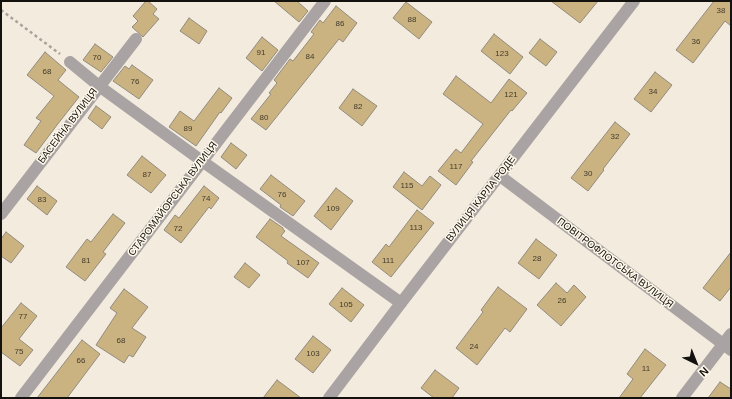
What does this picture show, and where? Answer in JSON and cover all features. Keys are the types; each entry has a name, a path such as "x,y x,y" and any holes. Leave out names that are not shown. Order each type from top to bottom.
{"street":[{"name":"СТАРОМАЙОРСЬКА ВУЛИЦЯ","path":"21,398 325,1"},
{"name":"ВУЛИЦЯ КАРЛА РОДЕ","path":"329,398 634,1"},
{"name":"БАСЕЙНА ВУЛИЦЯ","path":"1,214 136,39"},
{"path":"70,62 99,86 202,161 401,303"},
{"name":"ПОВІТРОФЛОТСЬКА ВУЛИЦЯ","path":"500,176 729,343"},
{"path":"682,398 729,343"}],"path":[{"path":"1,10 70,62"}],"building":[{"path":"146,1 157,9 153,14 159,19 143,37 132,27 138,21 133,16"},
{"path":"274,1 297,1 308,11 299,22"},
{"path":"551,1 598,1 580,23"},
{"path":"714,1 731,1 731,26 725,21 693,63 676,50"},
{"path":"406,2 432,22 419,39 393,18"},
{"path":"336,6 357,23 343,42 339,39 266,130 251,119 271,94 269,93 277,83 274,80 290,59 293,61 314,34 311,32 320,20 323,23"},
{"path":"189,18 207,31 199,44 180,31"},
{"path":"494,34 523,57 510,74 481,51"},
{"path":"262,37 278,50 262,71 246,58"},
{"path":"540,39 557,52 546,66 529,53"},
{"path":"95,44 113,57 101,72 83,60"},
{"path":"45,52 66,70 58,80 79,97 36,153 24,145 41,121 36,118 54,96 27,75"},
{"path":"132,65 153,80 139,99 113,81 125,66 129,69"},
{"path":"655,72 672,85 651,112 634,99"},
{"path":"456,76 491,103 509,79 527,93 512,111 511,110 471,161 473,162 456,185 438,171 456,149 461,153 483,124 443,94"},
{"path":"219,88 232,98 196,146 169,127 180,111 194,121"},
{"path":"353,89 377,106 362,126 339,108"},
{"path":"96,106 111,117 102,129 88,118"},
{"path":"615,122 630,134 588,191 571,178"},
{"path":"231,143 247,155 236,169 221,157"},
{"path":"142,156 166,175 151,193 127,175"},
{"path":"404,172 422,186 430,176 441,185 422,210 393,187"},
{"path":"271,175 305,201 293,216 280,207 281,205 260,189"},
{"path":"37,186 57,201 47,215 27,199"},
{"path":"204,186 219,198 211,209 209,207 181,243 164,230 175,215 179,218"},
{"path":"336,188 353,201 331,230 314,216"},
{"path":"417,210 434,223 391,277 372,262 386,244 389,247"},
{"path":"113,214 125,223 103,252 106,254 85,281 66,267 87,239 91,242"},
{"path":"270,219 285,231 281,236 319,263 308,278 287,263 288,261 256,237"},
{"path":"6,232 24,246 11,263 1,256 1,239"},
{"path":"536,239 557,255 539,279 518,263"},
{"path":"731,252 731,287 720,301 703,288"},
{"path":"245,263 260,275 249,288 234,277"},
{"path":"556,283 567,293 574,285 586,297 561,326 537,305"},
{"path":"498,287 527,309 510,332 505,328 477,365 456,348 483,312 481,310"},
{"path":"342,288 364,305 351,322 329,304"},
{"path":"124,289 148,307 132,328 146,337 133,357 129,355 124,363 96,345 117,313 110,308"},
{"path":"21,303 37,316 19,339 33,350 20,366 1,352 1,328"},
{"path":"313,336 331,350 313,373 295,359"},
{"path":"82,340 100,354 67,398 37,398"},
{"path":"645,349 666,365 640,398 619,398 633,379 627,374"},
{"path":"435,370 459,388 452,398 434,398 421,388"},
{"path":"277,380 301,398 263,398"},
{"path":"720,382 731,389 731,398 708,398"}]}
